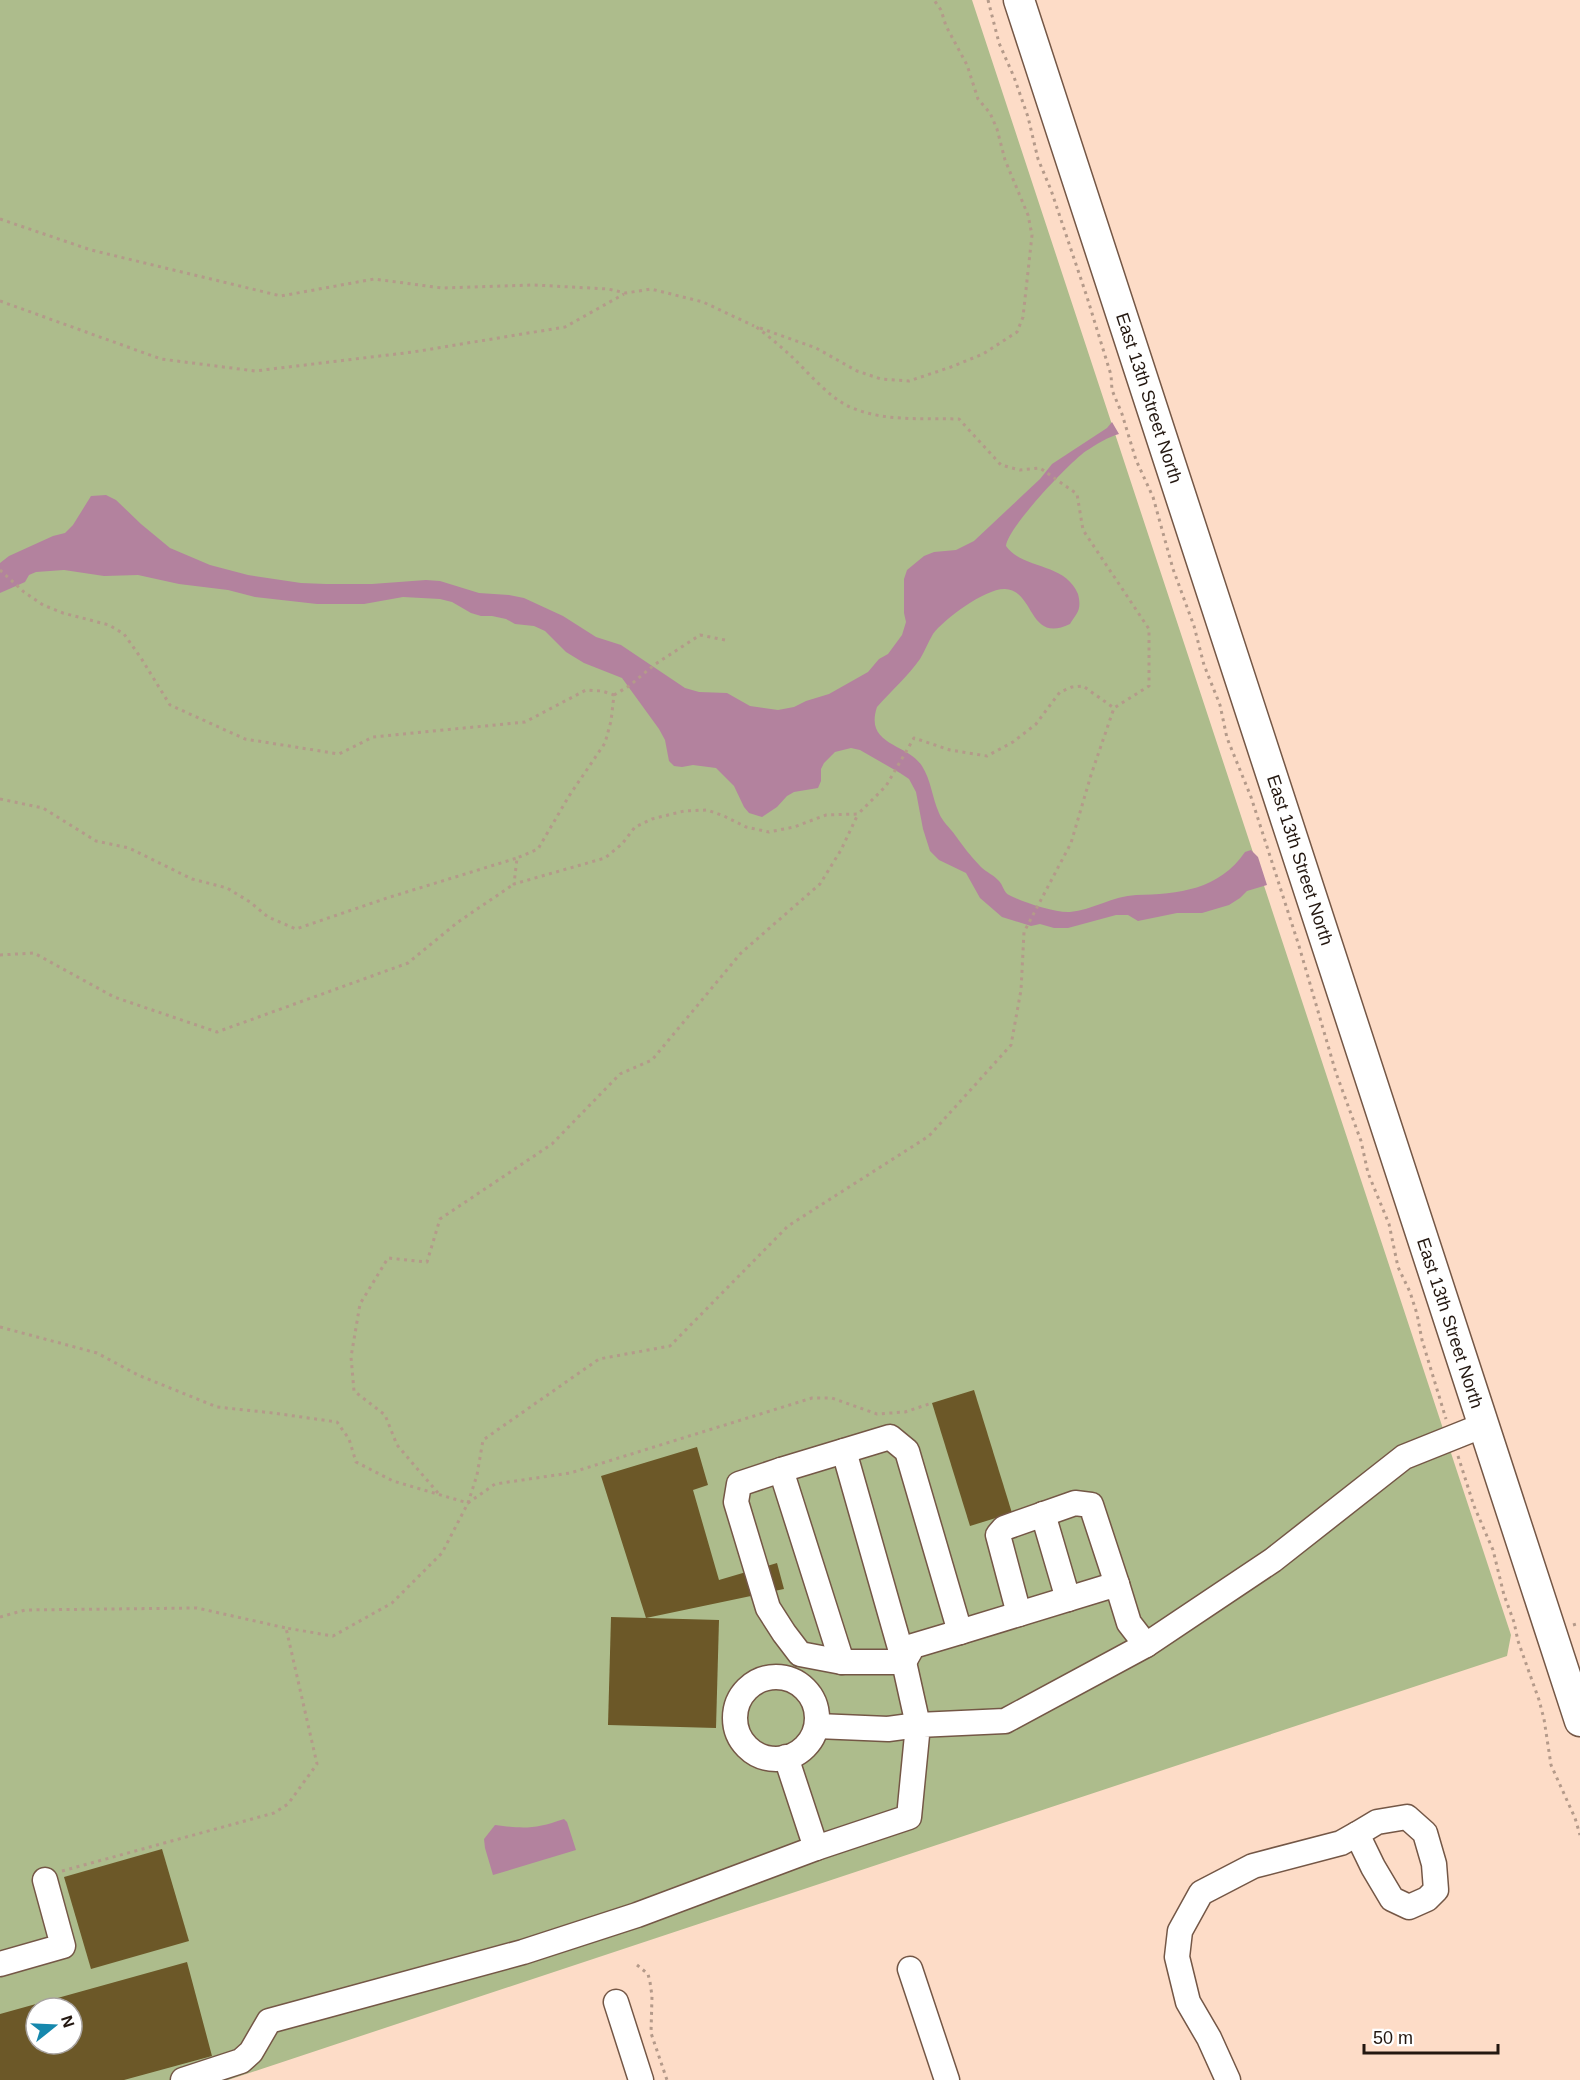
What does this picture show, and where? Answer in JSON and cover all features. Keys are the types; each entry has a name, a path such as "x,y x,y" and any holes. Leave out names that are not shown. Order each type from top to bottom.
{"main road":[{"name":"East 13th Street North","path":"1019,0 1580,1721"}],"street":[{"path":"817,1726 888,1729 918,1725 1005,1721 1146,1646 1273,1560 1404,1457 1484,1425"},
{"path":"904,1662 842,1662 800,1654 768,1608 736,1502 739,1484 890,1437 907,1451 960,1632"},
{"path":"183,2080 241,2061 251,2052 269,2021 533,1948 637,1915 816,1848 909,1817 918,1725 904,1662 844,1451"},
{"path":"781,1470 842,1662"},
{"path":"1018,1614 998,1535 1004,1528 1075,1503 1091,1505 1130,1623 1146,1646"},
{"path":"1043,1514 1068,1599"},
{"path":"904,1662 913,1646 1117,1584"},
{"path":"781,1677 805,1688 813,1699 817,1712 817,1726 812,1739 803,1749 786,1757 778,1759 765,1757 753,1751 743,1742 737,1730 735,1716 738,1703 745,1691 755,1682 781,1677"},
{"path":"786,1757 816,1848"},
{"path":"1228,2080 1209,2038 1188,2002 1177,1957 1180,1931 1201,1893 1253,1866 1341,1843 1357,1834"},
{"path":"0,1964 63,1947 45,1880"},
{"path":"910,1970 947,2080"},
{"path":"616,2002 641,2080"}],"path":[{"path":"0,301 161,359 255,371 413,352 565,327 626,293 651,289 703,302 755,326 816,348 856,371 880,379 909,381 983,354 1017,332 1023,317 1032,235 1028,215 1005,160 997,129 990,113 978,99 967,65 934,0"},
{"path":"988,0 999,43 1028,117 1038,159 1051,190 1090,308 1111,375 1112,390 1136,460 1153,497 1173,569 1194,626 1204,665 1220,705 1227,738 1251,797 1299,946 1336,1073 1361,1141 1368,1173 1389,1224 1398,1267 1417,1314 1422,1340 1474,1506 1493,1550 1518,1641 1539,1700 1551,1765 1575,1818 1580,1835"},
{"path":"0,219 91,250 281,296 374,279 442,288 545,285 608,289 626,293"},
{"path":"0,1617 25,1610 197,1608 333,1636 392,1603 442,1553 468,1503 477,1475 483,1440 599,1359 670,1346 788,1226 929,1136 1011,1045 1021,990 1024,932 1071,843 1114,708 1149,686 1149,629 1083,530 1077,495 1040,468 1020,470 1001,465 959,419 873,415 847,406 822,386 775,341 755,326"},
{"path":"0,570 24,592 43,605 108,625 124,634 170,705 245,739 339,754 373,737 525,722 586,690 602,691 614,695 700,635 724,640"},
{"path":"439,1495 397,1445 385,1415 354,1391 351,1357 360,1304 388,1258 427,1262 440,1219 552,1144 620,1074 652,1060 741,953 820,884 841,850 858,814 886,786 914,738 950,750 987,756 1012,742 1036,724 1060,692 1072,687 1083,686 1114,708"},
{"path":"0,800 43,808 96,841 129,848 192,879 227,888 250,902 268,917 296,929 517,858 538,849 568,796 605,743 611,721 614,695"},
{"path":"0,955 34,953 114,997 217,1032 408,963 458,922 514,884 605,858 622,844 635,827 652,819 684,811 706,810 746,826 769,832 794,827 826,815 858,814"},
{"path":"514,884 517,858"},
{"path":"0,1327 97,1353 138,1375 217,1407 337,1422 349,1440 356,1462 393,1481 468,1503"},
{"path":"468,1503 495,1484 570,1473 812,1398 832,1398 877,1414 905,1412 932,1403"},
{"path":"45,1880 59,1872 274,1813 288,1804 317,1764 286,1628"},
{"path":"637,1965 648,1974 652,1996 651,2033 667,2080"}],"green space":[{"path":"0,0 972,0 1511,1635 1507,1656 228,2080 0,2080"}],"shaded area":[{"path":"1112,422 1119,434 1086,451 1067,468 1040,496 1017,525 1006,546 1013,554 1064,576 1072,584 1078,594 1079,608 1070,624 1056,628 1046,627 1039,622 1015,592 1005,589 987,594 966,606 938,628 922,656 877,707 875,720 882,737 916,758 927,777 942,819 974,859 997,879 1009,895 1048,909 1064,912 1078,911 1127,896 1168,893 1197,887 1223,875 1245,852 1251,850 1258,857 1267,885 1247,891 1229,905 1202,913 1177,913 1138,921 1128,915 1116,915 1068,928 1054,928 1040,924 1031,926 1002,917 980,898 966,873 939,860 930,851 916,792 909,779 860,750 851,748 835,752 824,763 818,788 794,792 762,817 749,813 734,786 716,768 693,765 674,766 669,761 665,740 659,729 622,678 584,663 566,652 545,631 534,626 515,624 492,616 481,616 452,602 403,597 364,604 317,604 255,597 228,590 179,584 138,575 104,576 64,570 36,572 29,575 25,582 0,593 0,563 9,556 65,533 73,525 91,496 106,495 116,500 170,548 210,565 248,575 301,583 372,584 426,580 440,581 479,593 524,598 563,616 596,637 621,645 685,688 699,692 727,693 750,706 778,710 794,707 829,694 868,672 879,659 888,654 902,635 906,622 904,579 907,570 924,556 934,552 956,550 974,541 1040,479 1052,464 1107,428"},
{"path":"564,1819 576,1850 493,1875 484,1839 495,1825 530,1827"}],"building":[{"path":"974,1390 1012,1513 970,1526 932,1403"},
{"path":"697,1447 708,1485 693,1490 719,1580 777,1563 784,1589 646,1618 601,1476"},
{"path":"611,1617 719,1620 716,1728 608,1725"},
{"path":"162,1849 189,1941 91,1969 64,1877"},
{"path":"187,1962 212,2056 124,2080 0,2080 0,2014 24,2007 24,2056 84,2056 84,1996 65,1996"}]}
